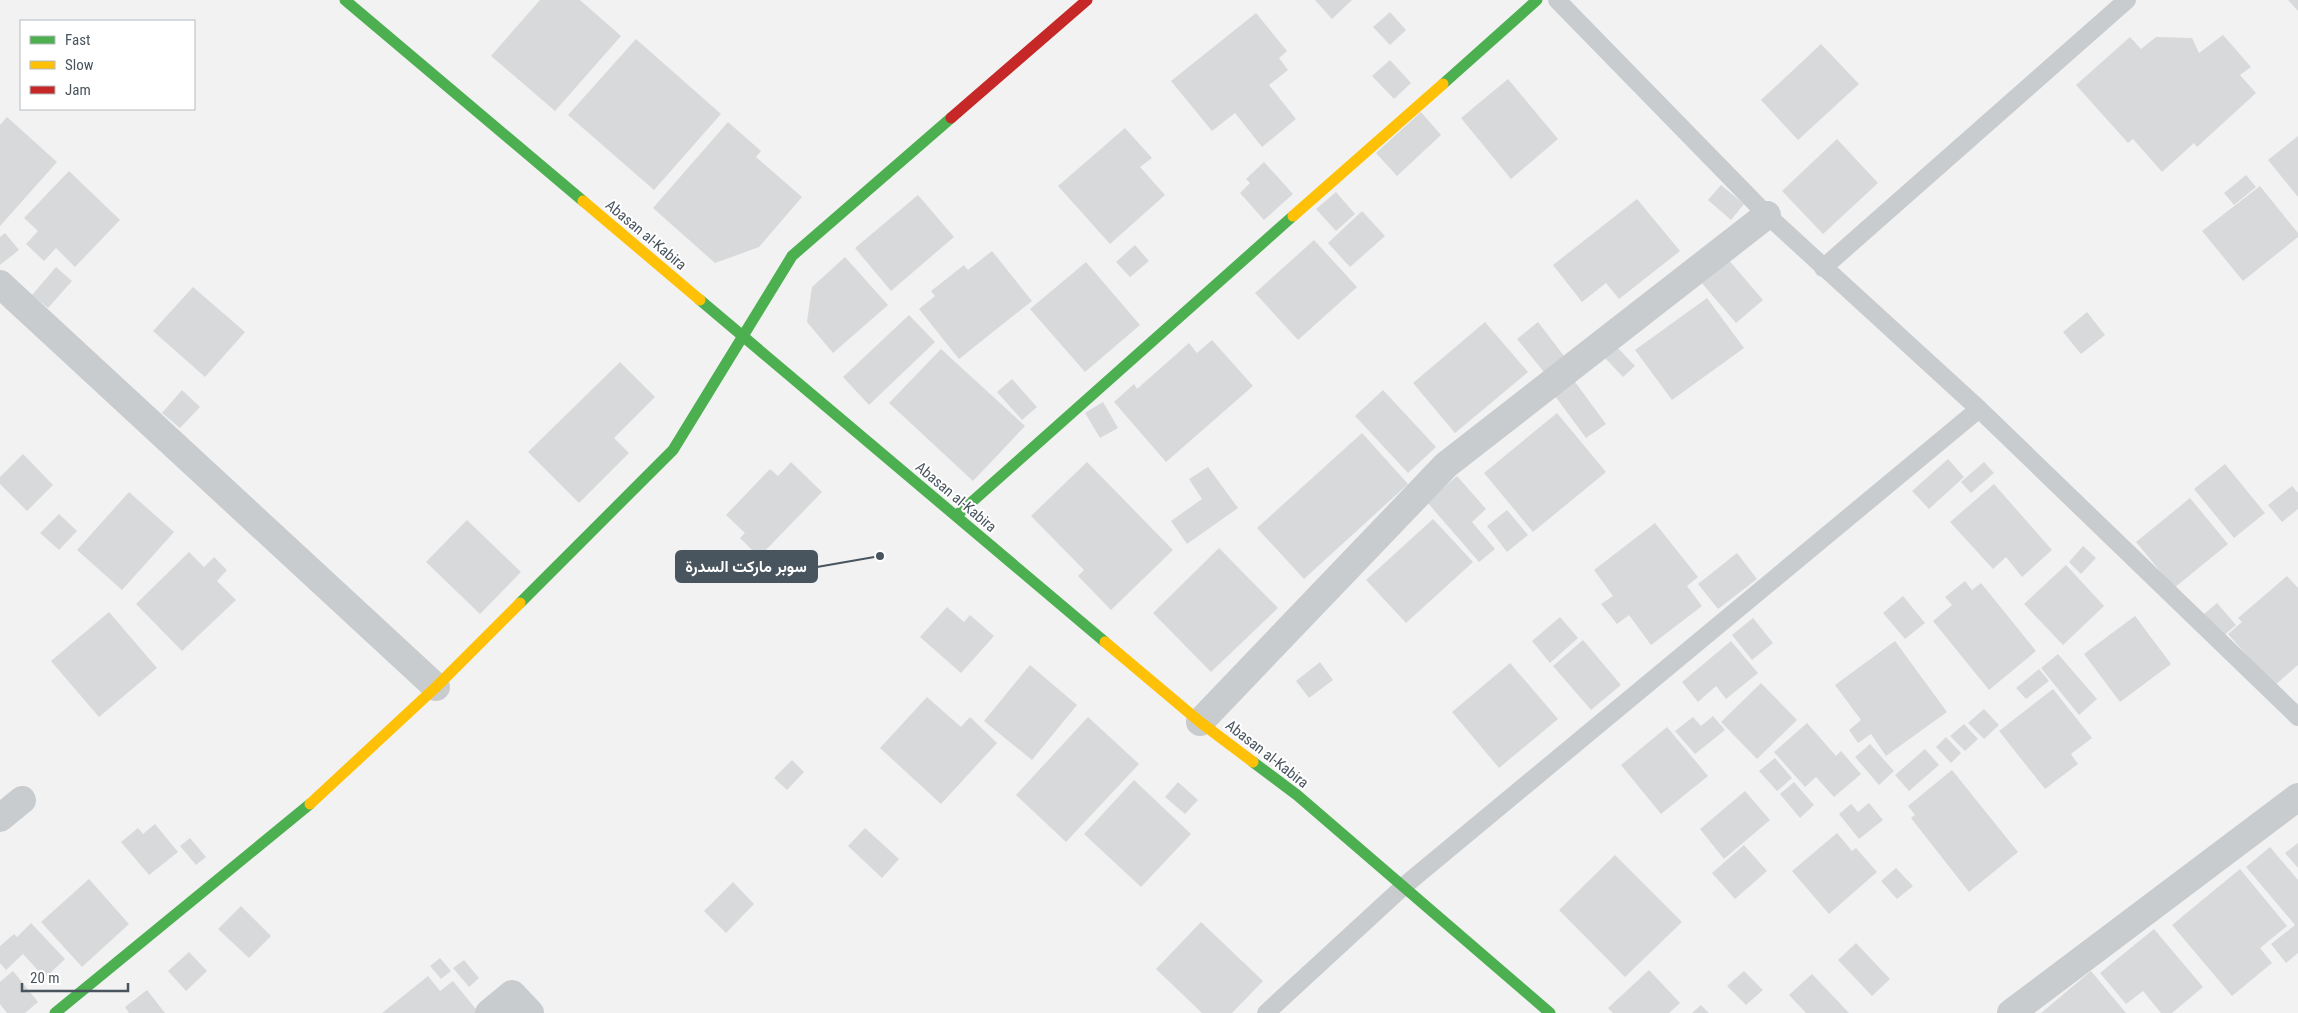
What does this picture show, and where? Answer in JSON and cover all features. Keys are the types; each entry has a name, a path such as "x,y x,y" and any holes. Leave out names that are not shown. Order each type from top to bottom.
{"street":[{"name":"Abasan al-Kabira","path":"345,0 1200,722 1297,796 1550,1013"},
{"path":"55,1013 301,812 436,687 673,450 792,256 1087,0"},
{"path":"956,516 1537,0"},
{"path":"1200,722 1446,465 1767,215"},
{"path":"0,284 436,687"},
{"path":"2011,1013 2298,796"},
{"path":"0,818 22,800"},
{"path":"489,1013 512,994 530,1013"}],"lane":[{"path":"1557,0 1767,215 1979,409 2298,717"},
{"path":"1824,268 2126,0"},
{"path":"1266,1013 1404,886 1979,409"}],"building":[{"path":"540,0 580,0 621,36 555,111 491,56"},
{"path":"1315,0 1352,0 1332,19"},
{"path":"2288,0 2298,0 2298,11"},
{"path":"1390,12 1406,30 1390,45 1373,27"},
{"path":"1256,13 1287,51 1279,58 1288,70 1269,85 1296,119 1262,147 1235,113 1212,131 1171,81"},
{"path":"2223,35 2251,67 2240,75 2256,93 2197,147 2194,143 2162,172 2133,139 2128,143 2076,85 2130,37 2141,49 2156,37 2192,38 2199,53"},
{"path":"636,39 721,114 654,190 568,115"},
{"path":"1821,44 1859,84 1798,140 1761,100"},
{"path":"1390,60 1411,83 1394,99 1372,76"},
{"path":"1508,79 1558,139 1511,179 1461,118"},
{"path":"1421,112 1441,135 1397,176 1376,153"},
{"path":"7,117 57,162 0,226 0,125"},
{"path":"728,122 761,151 756,157 802,197 759,247 715,263 653,208"},
{"path":"1125,128 1152,158 1140,167 1165,195 1110,244 1058,186"},
{"path":"2298,136 2298,197 2268,160"},
{"path":"1837,139 1878,183 1823,234 1782,191"},
{"path":"1264,162 1293,194 1264,220 1240,193 1250,183 1246,179"},
{"path":"69,171 120,220 75,267 56,248 44,261 26,244 38,231 24,218"},
{"path":"2246,175 2256,187 2234,205 2224,193"},
{"path":"1721,185 1744,204 1731,220 1708,200"},
{"path":"2260,186 2298,233 2298,237 2243,281 2202,231"},
{"path":"1336,192 1355,214 1336,231 1316,209"},
{"path":"918,195 954,237 891,291 855,248"},
{"path":"1637,199 1680,251 1619,299 1606,283 1582,302 1553,265"},
{"path":"1362,211 1385,236 1350,267 1328,243"},
{"path":"5,233 19,250 0,265 0,237"},
{"path":"1314,240 1357,287 1298,340 1255,293"},
{"path":"1135,245 1149,261 1130,277 1116,262"},
{"path":"992,251 1032,301 959,359 919,309 935,296 931,291 964,265 968,270"},
{"path":"845,257 888,305 833,353 807,322 812,287"},
{"path":"1727,258 1763,300 1736,323 1700,281"},
{"path":"1086,262 1140,325 1085,372 1030,309"},
{"path":"56,267 72,281 48,308 32,295"},
{"path":"193,287 245,332 205,377 153,331"},
{"path":"1707,298 1744,348 1672,400 1635,350"},
{"path":"2087,312 2105,335 2081,354 2063,332"},
{"path":"909,315 935,342 869,405 843,377"},
{"path":"1485,322 1528,372 1455,433 1413,383"},
{"path":"1538,322 1564,356 1544,372 1517,339"},
{"path":"1212,340 1253,386 1166,462 1114,402 1134,384 1137,389 1189,343 1197,353"},
{"path":"1616,346 1635,366 1623,377 1605,358"},
{"path":"941,349 1025,426 973,481 889,403"},
{"path":"620,362 655,397 614,438 629,453 579,503 528,452"},
{"path":"1012,379 1037,407 1022,420 997,392"},
{"path":"1575,382 1606,424 1586,438 1555,396"},
{"path":"182,390 200,407 180,428 162,413"},
{"path":"1383,390 1436,447 1408,473 1355,416"},
{"path":"1103,402 1118,428 1100,438 1085,413"},
{"path":"1557,413 1606,472 1533,532 1484,473"},
{"path":"1362,433 1408,484 1304,579 1257,528"},
{"path":"23,454 53,485 27,511 0,484 0,477"},
{"path":"1948,459 1964,477 1929,509 1912,491"},
{"path":"791,462 822,492 759,557 740,538 745,533 726,515 770,469 778,476"},
{"path":"1087,462 1173,550 1111,610 1078,576 1084,570 1031,516"},
{"path":"1984,462 1994,473 1971,493 1961,482"},
{"path":"2225,464 2265,513 2234,538 2194,489"},
{"path":"1208,467 1238,508 1187,544 1171,521 1202,499 1189,479"},
{"path":"1457,476 1486,509 1472,522 1495,549 1479,562 1427,502"},
{"path":"1994,484 2052,550 2022,577 2006,557 1993,569 1950,522"},
{"path":"2292,486 2298,493 2298,509 2282,522 2268,505"},
{"path":"129,492 174,532 122,590 77,550"},
{"path":"2190,498 2228,544 2174,588 2136,542"},
{"path":"1507,510 1528,535 1507,552 1487,526"},
{"path":"59,514 77,531 59,550 40,533"},
{"path":"1433,519 1473,562 1406,623 1366,580"},
{"path":"467,520 521,572 480,614 426,562"},
{"path":"1655,523 1698,577 1687,586 1702,606 1651,645 1629,615 1617,624 1601,604 1613,596 1594,570"},
{"path":"2083,546 2096,558 2081,574 2069,562"},
{"path":"1219,548 1278,608 1211,672 1153,613"},
{"path":"189,552 204,567 214,557 227,570 217,581 236,600 182,651 136,604"},
{"path":"1737,553 1757,579 1718,609 1698,584"},
{"path":"2066,565 2104,606 2063,645 2024,604"},
{"path":"2287,576 2298,588 2298,665 2274,686 2228,634 2242,622 2238,618"},
{"path":"1965,581 1972,590 1981,583 2036,651 1989,690 1933,621 1952,605 1945,597"},
{"path":"1903,596 1925,623 1905,639 1883,613"},
{"path":"2217,603 2236,625 2222,637 2203,615"},
{"path":"947,607 964,622 970,615 994,636 961,673 920,637"},
{"path":"109,612 157,668 99,717 51,661"},
{"path":"2135,616 2171,664 2120,702 2084,654"},
{"path":"1560,617 1578,638 1550,663 1532,641"},
{"path":"1753,618 1773,643 1752,660 1732,635"},
{"path":"1583,640 1621,685 1591,710 1553,666"},
{"path":"1731,641 1758,673 1726,699 1716,686 1698,702 1682,682"},
{"path":"1895,641 1947,712 1886,756 1871,734 1858,743 1849,730 1861,720 1835,685"},
{"path":"2058,654 2097,699 2079,715 2041,668"},
{"path":"1320,662 1333,680 1309,698 1296,681"},
{"path":"1510,663 1558,719 1499,768 1452,712"},
{"path":"1030,665 1077,705 1032,760 984,721"},
{"path":"2039,669 2049,681 2026,699 2016,688"},
{"path":"1761,683 1797,720 1757,759 1721,722"},
{"path":"2053,689 2092,738 2071,754 2078,764 2045,789 1999,731"},
{"path":"927,697 961,727 970,717 997,743 941,804 880,748"},
{"path":"1984,709 1999,725 1984,739 1968,723"},
{"path":"1713,716 1725,730 1695,754 1675,731 1693,717 1701,726"},
{"path":"1088,717 1139,764 1066,842 1016,795"},
{"path":"1807,723 1836,756 1841,751 1861,774 1834,797 1816,777 1805,787 1774,752"},
{"path":"1964,724 1978,739 1965,751 1950,736"},
{"path":"1667,727 1708,776 1661,814 1621,765"},
{"path":"1946,737 1961,753 1951,763 1936,747"},
{"path":"1870,744 1894,771 1879,785 1855,757"},
{"path":"1925,749 1939,765 1909,791 1895,775"},
{"path":"1775,758 1792,778 1777,791 1759,771"},
{"path":"792,760 804,772 787,790 774,778"},
{"path":"1952,770 2018,852 1969,892 1911,818 1915,815 1908,806"},
{"path":"1134,780 1191,834 1141,887 1084,834"},
{"path":"1178,782 1198,800 1185,814 1165,797"},
{"path":"1794,782 1814,805 1800,818 1780,794"},
{"path":"1745,791 1770,820 1724,859 1700,829"},
{"path":"1869,803 1883,820 1859,839 1839,814 1851,804 1858,812"},
{"path":"155,824 178,852 149,875 121,842 138,828 143,834"},
{"path":"865,828 899,859 882,878 848,846"},
{"path":"1837,833 1852,851 1856,848 1877,872 1829,914 1792,871"},
{"path":"190,838 206,857 196,865 180,846"},
{"path":"2298,843 2298,868 2285,853"},
{"path":"1744,845 1767,871 1735,899 1712,873"},
{"path":"2270,847 2298,880 2298,953 2286,963 2271,944 2295,925 2246,867"},
{"path":"1615,855 1682,922 1625,977 1559,910"},
{"path":"1896,868 1913,886 1897,899 1881,881"},
{"path":"2240,869 2287,926 2260,948 2272,963 2232,996 2172,925"},
{"path":"89,879 129,924 82,967 41,922"},
{"path":"733,882 754,904 726,933 704,911"},
{"path":"241,906 271,936 249,958 218,929"},
{"path":"1201,922 1263,981 1232,1013 1202,1013 1156,969"},
{"path":"31,923 65,959 45,978 23,954 6,970 0,963 0,946 14,934 17,937"},
{"path":"2154,929 2203,987 2172,1013 2161,1013 2143,991 2126,1004 2100,973"},
{"path":"1856,943 1890,979 1872,996 1838,960"},
{"path":"189,952 207,971 186,991 168,971"},
{"path":"440,958 451,971 441,979 430,966"},
{"path":"464,960 479,978 469,987 453,968"},
{"path":"1649,970 1680,1003 1669,1013 1613,1013 1608,1008"},
{"path":"13,971 38,1002 25,1013 7,1013 0,1004 0,982"},
{"path":"1744,971 1763,990 1746,1005 1727,986"},
{"path":"2091,971 2126,1013 2041,1013"},
{"path":"1812,974 1849,1013 1806,1013 1789,995"},
{"path":"428,976 440,991 453,981 479,1013 382,1013"},
{"path":"147,990 165,1013 129,1013 125,1007"},
{"path":"1701,1005 1709,1013 1692,1013"}],"traffic: fast":[{"path":"345,0 583,201"},
{"path":"1443,84 1537,0"},
{"path":"520,603 673,450 792,256 951,118"},
{"path":"956,516 1293,216"},
{"path":"700,300 1105,642"},
{"path":"1253,762 1297,795 1550,1013"},
{"path":"55,1013 310,804"}],"traffic: slow":[{"path":"1293,216 1443,84"},
{"path":"583,201 700,300"},
{"path":"310,804 436,687 520,603"},
{"path":"1105,642 1200,722 1253,762"}],"traffic: jam":[{"path":"951,118 1087,0"}],"place":[{"name":"سوبر ماركت السدرة","path":"880,556"}]}
